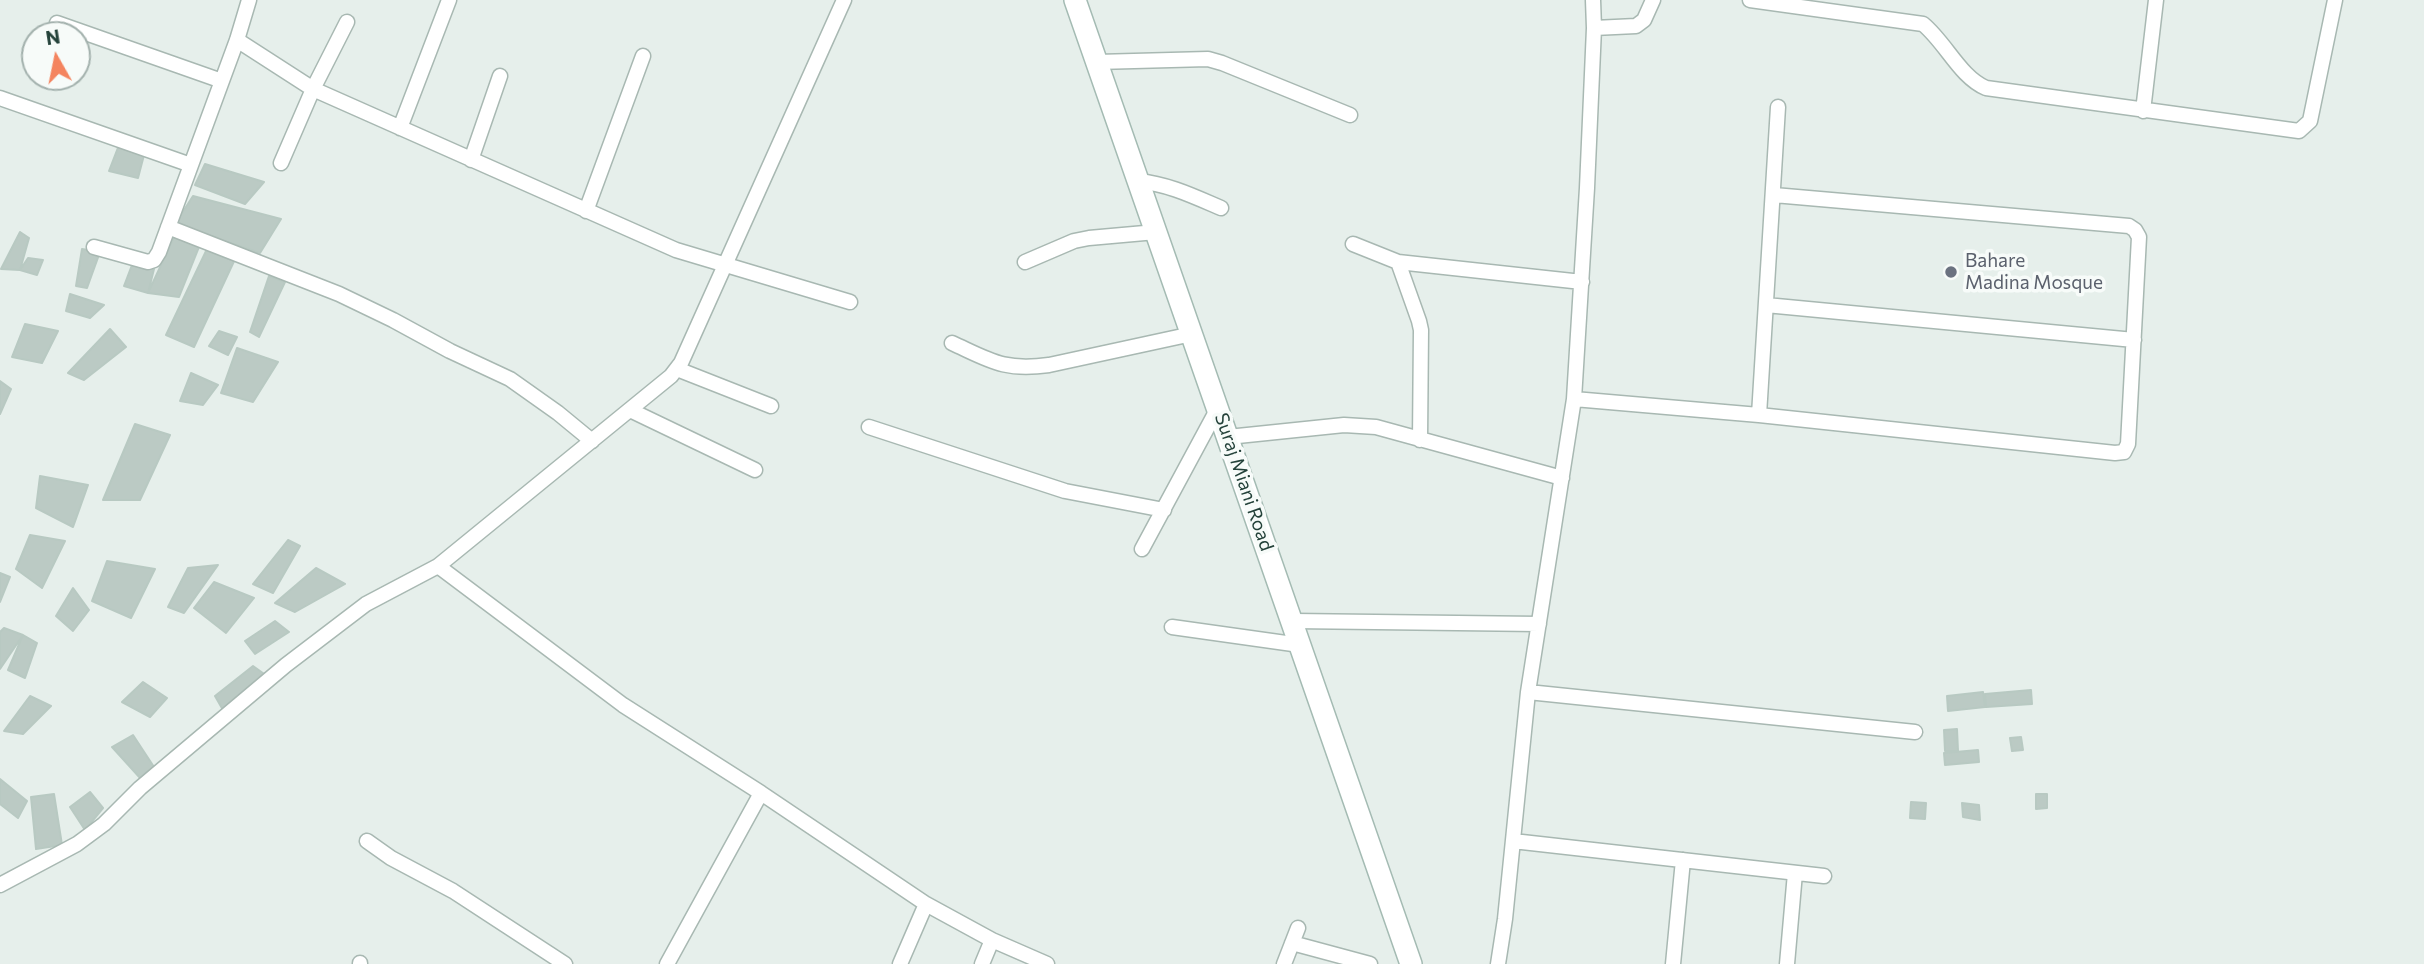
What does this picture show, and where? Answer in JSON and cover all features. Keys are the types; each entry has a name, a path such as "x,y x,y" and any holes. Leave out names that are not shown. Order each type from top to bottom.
{"street":[{"path":"94,247 148,262 154,260 237,40 249,0"},
{"path":"400,128 449,0"},
{"path":"0,885 77,844 104,824 140,788 286,665 366,604 438,566 677,369 844,0"},
{"name":"Suraj Miani Road","path":"1076,0 1411,964"},
{"path":"1498,964 1528,692 1574,399 1582,282 1593,0"},
{"path":"1594,28 1636,26 1644,20 1653,0"},
{"path":"1750,0 1923,24 1938,36 1974,83 1986,88 2299,131 2310,121 2334,0"},
{"path":"2143,111 2156,0"},
{"path":"281,163 346,22"},
{"path":"91,35 222,81"},
{"path":"237,40 313,89 676,250 850,302"},
{"path":"586,211 643,56"},
{"path":"1097,62 1208,59 1350,116"},
{"path":"471,160 500,76"},
{"path":"0,98 191,164"},
{"path":"1759,415 1778,107"},
{"path":"1138,181 1159,183 1221,208"},
{"path":"1574,399 2124,452 2128,444 2138,237 2130,226 1774,195"},
{"path":"168,227 339,294 510,379 592,441"},
{"path":"1026,262 1074,241 1156,232"},
{"path":"1353,244 1398,262 1582,282"},
{"path":"1398,262 1421,330 1420,440"},
{"path":"1766,305 2134,340"},
{"path":"952,343 1000,366 1027,368 1192,334"},
{"path":"677,369 771,406"},
{"path":"1142,549 1218,408"},
{"path":"629,410 755,470"},
{"path":"1228,437 1344,425 1376,427 1562,478"},
{"path":"869,428 1065,491 1164,510"},
{"path":"438,566 622,705 761,793 926,904 992,940 1047,964"},
{"path":"1293,621 1539,624"},
{"path":"1172,628 1300,645"},
{"path":"1528,692 1915,732"},
{"path":"667,964 761,793"},
{"path":"367,841 391,858 453,891 565,964"},
{"path":"1513,841 1824,876"},
{"path":"1673,964 1683,860"},
{"path":"1787,964 1796,873"},
{"path":"900,964 926,904"},
{"path":"1284,964 1298,928"},
{"path":"982,964 992,940"},
{"path":"1292,943 1370,964"}],"building":[{"path":"119,145 144,155 138,178 109,171"},
{"path":"205,164 264,182 245,204 195,185"},
{"path":"193,196 281,219 260,253 175,224"},
{"path":"20,232 29,238 20,270 1,269"},
{"path":"176,233 199,247 179,297 148,293"},
{"path":"82,249 100,252 87,288 76,286"},
{"path":"207,249 236,257 194,347 166,335"},
{"path":"28,258 43,260 37,275 20,270"},
{"path":"132,265 154,269 148,293 124,286"},
{"path":"269,276 285,282 259,337 250,332"},
{"path":"70,294 104,305 90,318 66,311"},
{"path":"25,324 58,331 42,363 12,357"},
{"path":"110,329 126,347 84,380 68,373"},
{"path":"219,331 237,337 228,355 209,346"},
{"path":"237,348 278,362 253,402 221,393"},
{"path":"191,373 218,385 203,405 180,401"},
{"path":"0,381 11,389 0,414"},
{"path":"135,424 170,435 140,500 103,500"},
{"path":"40,476 88,485 73,527 36,508"},
{"path":"30,535 65,541 42,588 16,569"},
{"path":"288,540 300,546 273,593 253,584"},
{"path":"107,561 155,569 131,618 92,601"},
{"path":"218,565 184,613 168,607 188,568"},
{"path":"316,568 345,584 295,612 275,603"},
{"path":"0,573 10,577 0,602"},
{"path":"214,582 254,598 226,633 194,608"},
{"path":"73,588 89,610 73,631 56,616"},
{"path":"275,621 289,632 255,654 245,641"},
{"path":"4,628 23,635 0,669 0,632"},
{"path":"23,635 37,643 25,678 8,670"},
{"path":"253,666 267,676 223,710 215,696"},
{"path":"143,682 167,698 150,717 122,702"},
{"path":"2031,690 2032,704 1986,707 1985,694"},
{"path":"1983,692 1985,707 1948,711 1947,696"},
{"path":"30,696 51,706 23,734 4,731"},
{"path":"1957,729 1958,751 1945,751 1944,730"},
{"path":"133,735 154,767 141,779 112,747"},
{"path":"2021,737 2023,750 2012,751 2010,738"},
{"path":"1978,750 1979,762 1945,765 1944,753"},
{"path":"0,779 27,801 18,818 0,804"},
{"path":"90,792 103,808 85,830 70,807"},
{"path":"54,794 62,845 36,849 31,797"},
{"path":"2036,794 2047,794 2047,808 2036,809"},
{"path":"1911,802 1926,803 1925,819 1910,818"},
{"path":"1962,803 1979,805 1980,820 1963,817"}],"place":[{"name":"Bahare Madina Mosque","path":"1951,272"}]}
